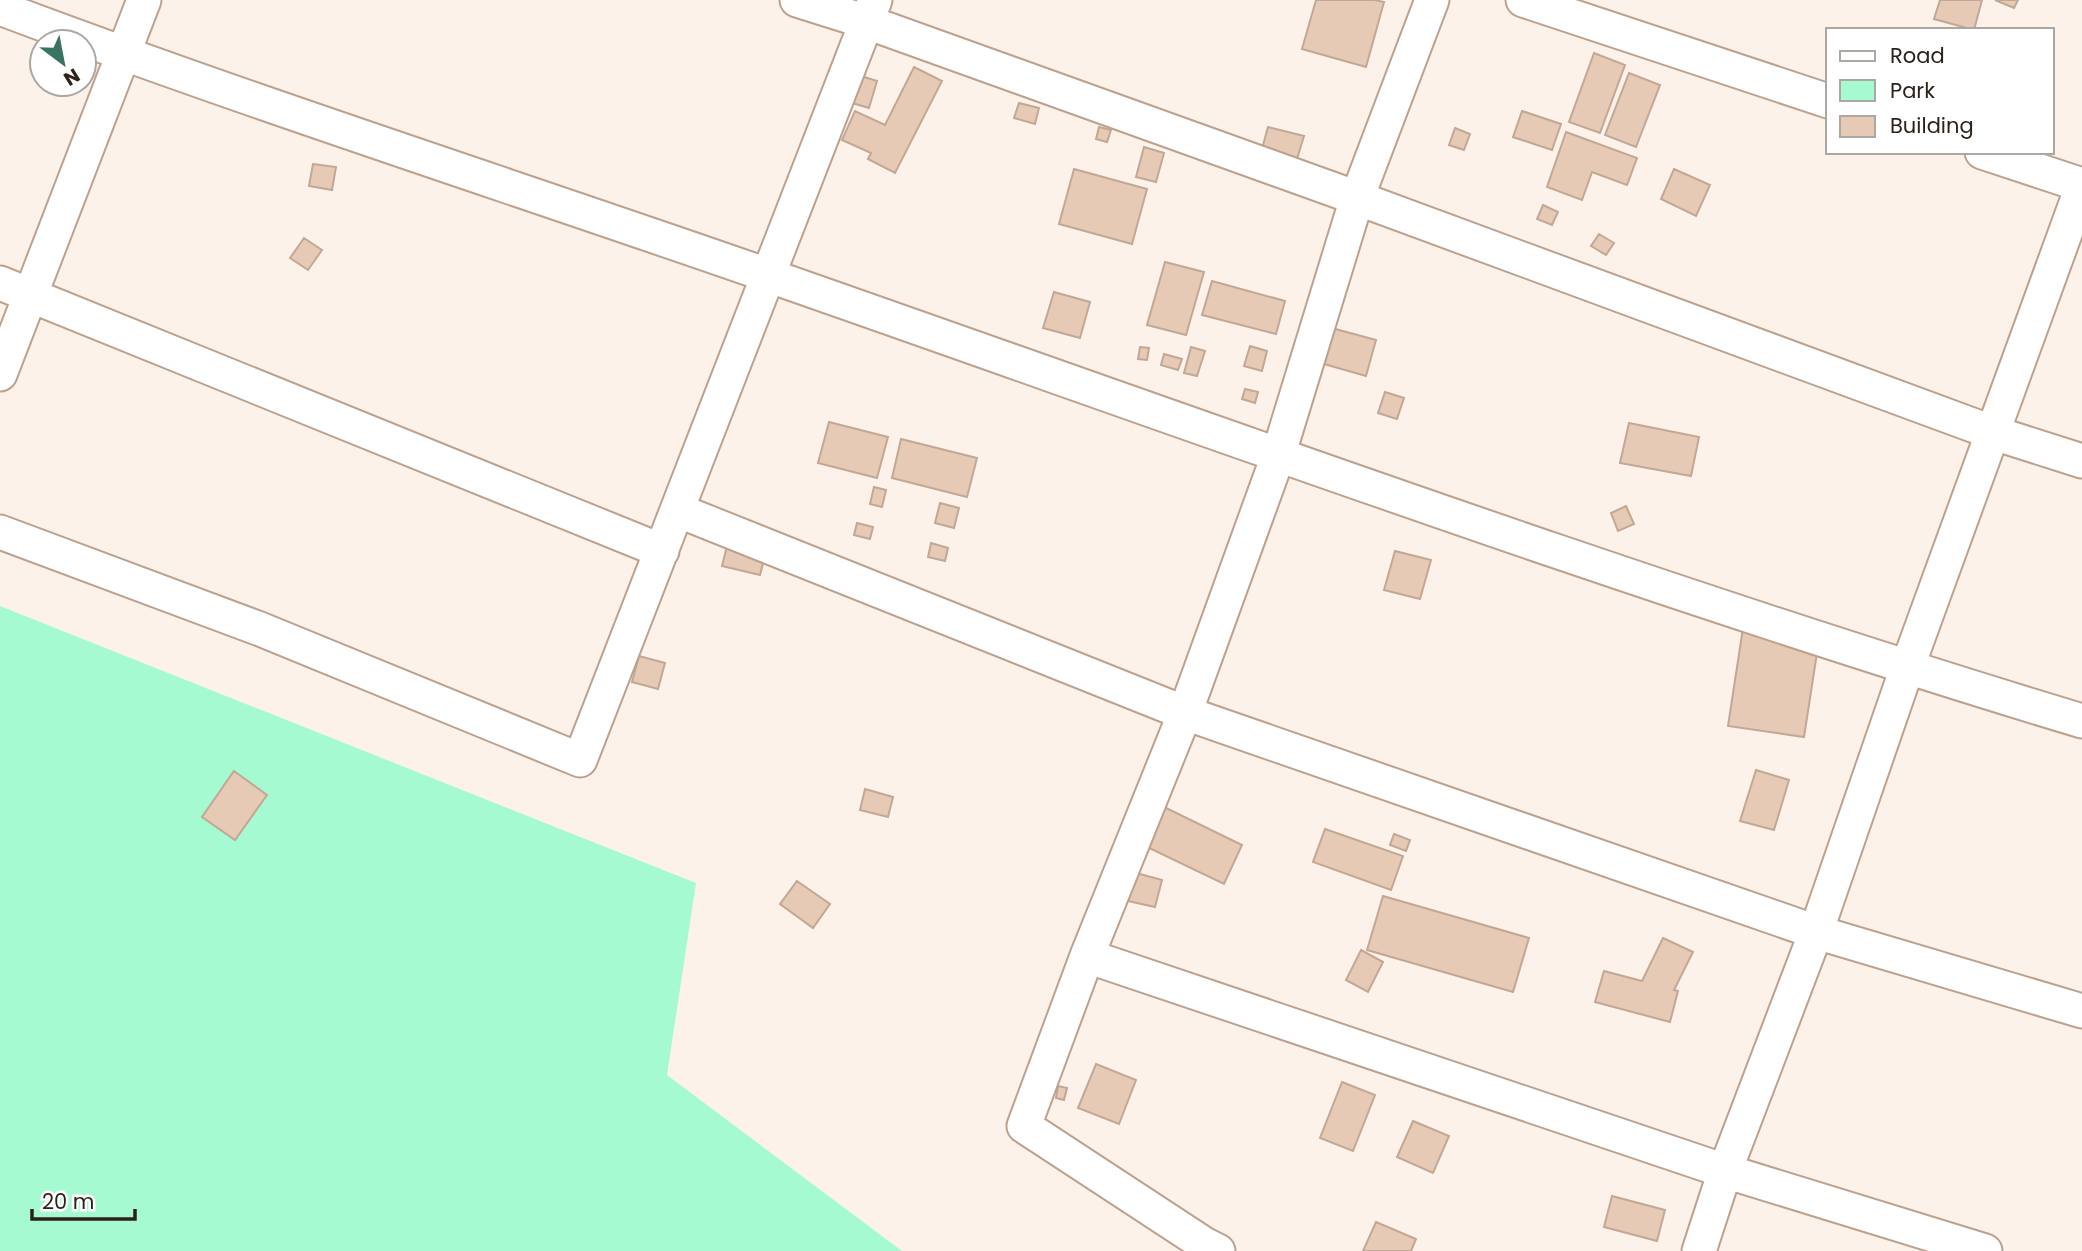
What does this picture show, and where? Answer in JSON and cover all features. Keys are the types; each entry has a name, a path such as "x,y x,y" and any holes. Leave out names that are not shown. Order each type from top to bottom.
{"street":[{"path":"0,374 144,0"},
{"path":"797,0 871,11 1357,198 1994,433 2082,461"},
{"path":"1218,1251 1024,1126 1087,956 1185,713 1278,456 1357,198 1432,0"},
{"path":"1523,0 1826,100"},
{"path":"0,8 124,54 769,275 1278,456 1907,668 2082,721"},
{"path":"0,532 260,629 580,761 871,11"},
{"path":"1699,1251 1725,1171 1816,932 1907,668 2082,186 1988,154"},
{"path":"0,283 662,551"},
{"path":"677,510 1185,713 1816,932 2082,1011"},
{"path":"1087,956 1725,1171 1984,1251"}],"green space":[{"path":"0,606 696,883 667,1075 902,1251 0,1251"}],"building":[{"path":"1316,0 1384,2 1366,67 1302,49"},
{"path":"1940,0 1982,0 1975,28 1934,19"},
{"path":"1995,0 2018,0 2014,8"},
{"path":"1594,53 1625,65 1600,133 1569,122"},
{"path":"914,67 942,81 895,173 868,159 871,153 842,140 855,111 885,125"},
{"path":"1629,73 1660,85 1636,147 1605,135"},
{"path":"861,76 877,81 869,108 852,103"},
{"path":"1019,103 1039,108 1035,124 1014,118"},
{"path":"1522,111 1561,124 1552,150 1513,137"},
{"path":"1099,127 1111,130 1107,142 1096,139"},
{"path":"1268,127 1304,136 1297,159 1262,149"},
{"path":"1455,128 1470,134 1464,150 1449,145"},
{"path":"1566,132 1637,158 1627,185 1592,172 1582,200 1547,187"},
{"path":"1144,147 1164,153 1156,182 1136,177"},
{"path":"313,164 336,167 332,190 309,186"},
{"path":"1074,169 1147,189 1132,244 1059,224"},
{"path":"1674,169 1710,185 1696,216 1661,199"},
{"path":"1543,205 1558,212 1552,225 1537,219"},
{"path":"1599,234 1614,243 1606,255 1591,246"},
{"path":"304,238 322,250 308,270 290,258"},
{"path":"1165,262 1204,272 1186,335 1147,325"},
{"path":"1212,281 1285,301 1276,334 1202,315"},
{"path":"1054,292 1090,302 1080,338 1043,328"},
{"path":"1328,327 1376,340 1366,376 1317,362"},
{"path":"1250,346 1267,351 1262,371 1244,366"},
{"path":"1140,347 1149,348 1147,360 1138,359"},
{"path":"1191,347 1205,351 1197,376 1184,373"},
{"path":"1164,354 1182,359 1178,370 1161,365"},
{"path":"1245,389 1258,392 1255,403 1242,399"},
{"path":"1385,392 1404,398 1397,419 1378,413"},
{"path":"829,422 888,437 877,478 818,463"},
{"path":"1629,423 1699,437 1691,476 1620,463"},
{"path":"901,439 977,458 967,497 892,478"},
{"path":"874,487 886,490 882,507 870,504"},
{"path":"940,503 959,508 954,528 935,523"},
{"path":"1626,506 1634,524 1618,531 1611,513"},
{"path":"857,523 873,527 870,539 854,535"},
{"path":"731,530 769,540 760,575 722,566"},
{"path":"931,543 948,548 945,561 928,557"},
{"path":"1395,551 1431,560 1420,599 1384,590"},
{"path":"1743,628 1819,640 1804,737 1728,726"},
{"path":"639,656 665,663 658,689 632,682"},
{"path":"1756,770 1789,780 1774,830 1740,821"},
{"path":"234,771 267,795 235,840 202,817"},
{"path":"865,789 893,797 888,817 860,810"},
{"path":"1164,807 1242,845 1224,884 1145,846"},
{"path":"1325,829 1403,856 1391,890 1313,862"},
{"path":"1394,834 1410,840 1406,851 1390,845"},
{"path":"1136,873 1162,880 1155,907 1128,901"},
{"path":"797,881 830,904 813,928 780,904"},
{"path":"1383,896 1529,938 1513,992 1367,950"},
{"path":"1663,938 1693,952 1674,990 1678,991 1670,1022 1595,1002 1604,971 1642,981"},
{"path":"1361,950 1383,962 1368,992 1346,980"},
{"path":"1096,1064 1136,1080 1119,1124 1078,1108"},
{"path":"1342,1082 1375,1095 1353,1151 1320,1138"},
{"path":"1058,1086 1067,1088 1064,1100 1056,1098"},
{"path":"1413,1121 1449,1136 1433,1173 1397,1157"},
{"path":"1612,1196 1665,1210 1657,1241 1604,1227"},
{"path":"1376,1222 1416,1239 1411,1251 1363,1251"}]}
